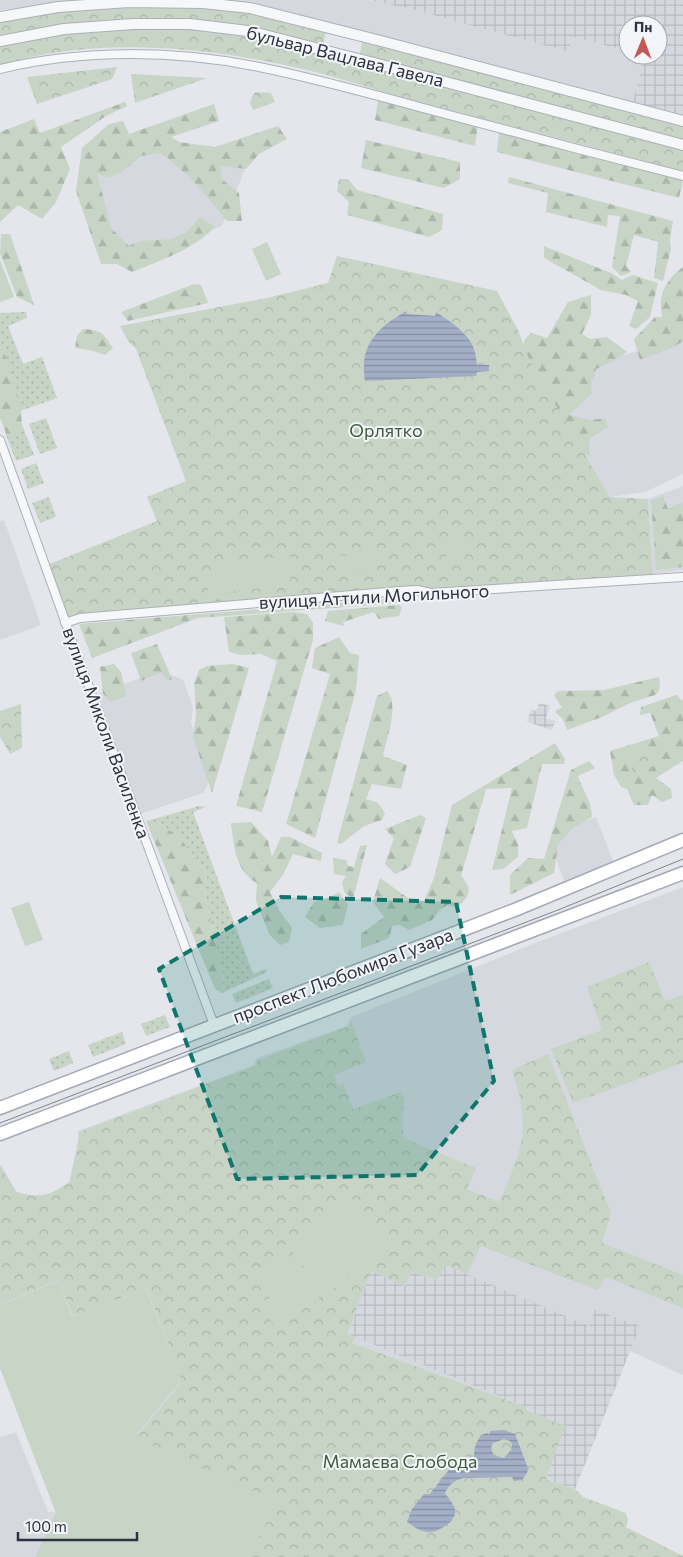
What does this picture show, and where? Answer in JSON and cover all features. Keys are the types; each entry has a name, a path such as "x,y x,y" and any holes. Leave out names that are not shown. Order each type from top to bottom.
{"main road":[{"name":"проспект Любомира Гузара","path":"0,1108 517,909 683,840"},
{"name":"проспект Любомира Гузара","path":"0,1134 683,873"}],"street":[{"name":"бульвар Вацлава Гавела","path":"0,17 58,7 129,2 203,3 250,8 683,121"},
{"name":"бульвар Вацлава Гавела","path":"0,40 64,29 133,24 190,24 248,31 683,145"},
{"name":"бульвар Вацлава Гавела","path":"0,69 32,62 126,54 233,62 326,82 683,176"},
{"name":"вулиця Миколи Василенка","path":"0,440 65,623 214,1025"},
{"name":"вулиця Аттили Могильного","path":"65,623 80,618 400,591 417,590 432,593 683,576"}],"highlighted area":[{"path":"281,897 456,902 494,1081 417,1175 237,1179 159,969"}],"shaded area":[{"path":"0,0 92,0 0,10"},
{"path":"209,0 369,0 419,11 568,52 573,37 618,48 618,65 643,65 632,104"},
{"path":"370,0 683,0 683,117 632,104 643,65 668,65 668,15 618,15 618,48 573,37 568,52 419,11"},
{"path":"130,136 249,159 222,226 120,261 83,153"},
{"path":"683,338 683,474 645,492 610,497 574,438 559,373"},
{"path":"683,486 683,570 653,574 648,499"},
{"path":"4,520 41,625 0,640 0,521"},
{"path":"161,670 183,680 193,707 191,723 211,779 203,793 140,814 97,694"},
{"path":"539,703 550,706 546,718 555,721 552,730 527,722 531,709 536,711"},
{"path":"596,817 613,861 564,881 553,850 554,833"},
{"path":"683,887 683,1375 630,1351 575,1489 526,1407 353,1344 249,1557 0,1557 0,1437 16,1432 48,1512 56,1512 0,1368 0,1165 17,1192 33,1196 52,1193 69,1182 78,1140 78,1131 254,1065 257,1058 347,1026 351,1017 533,944"},
{"path":"445,1265 589,1326 595,1310 640,1326 575,1489 546,1479 565,1426 525,1410 526,1407 348,1334 371,1271 405,1286 411,1272 437,1280"}],"green space":[{"path":"129,5 196,6 249,13 326,32 323,45 194,20 0,36 0,20 58,11"},
{"path":"131,29 196,29 250,37 413,75 683,148 683,171 412,100 324,74 234,56 195,51 115,47 37,56 0,65 0,44 65,33"},
{"path":"362,42 683,126 683,140 360,54"},
{"path":"117,67 112,79 37,104 27,77"},
{"path":"131,74 207,78 135,103"},
{"path":"255,92 271,93 275,102 253,110 250,102"},
{"path":"378,100 478,124 475,146 375,120"},
{"path":"125,102 127,106 106,116 61,147 70,169 56,202 42,219 18,205 0,222 0,132 34,119 40,133"},
{"path":"214,104 219,121 171,137 179,142 215,147 278,126 287,139 259,154 246,169 221,166 222,179 239,193 242,221 227,221 188,176 161,153 141,156 122,172 107,178 97,173 111,228 129,246 140,241 172,239 188,231 200,217 215,227 187,248 132,272 117,264 101,264 76,191 82,148 109,124 123,121 129,134"},
{"path":"499,132 683,180 679,198 497,152"},
{"path":"366,140 460,162 460,179 444,188 361,168"},
{"path":"509,177 673,221 670,240 671,249 663,281 654,278 658,242 634,235 626,266 631,272 621,276 612,267 620,216 608,215 607,227 546,212 548,193 508,183"},
{"path":"339,179 348,179 357,190 443,214 442,230 429,237 347,215 349,202 337,191"},
{"path":"1,234 10,234 34,305 17,297 0,253"},
{"path":"267,242 281,274 266,281 252,249"},
{"path":"544,246 611,273 622,280 633,275 658,283 650,317 636,329 629,326 638,301 626,295 601,290 544,258"},
{"name":"Орлятко","path":"337,256 497,291 518,330 539,385 549,394 610,497 648,499 653,578 431,593 417,589 68,620 47,565 157,521 147,497 186,481 136,349 128,341 120,326 267,298 328,283"},
{"path":"0,260 14,297 0,302"},
{"path":"683,267 683,341 674,347 640,360 634,339 655,317 662,317 661,302 663,290 675,273"},
{"path":"194,284 201,285 208,303 128,321 121,312"},
{"path":"591,295 591,315 582,334 590,339 607,337 627,352 596,369 591,385 592,393 569,415 591,420 605,418 608,427 589,439 590,456 566,443 547,398 524,361 524,340 531,333 547,338 568,302"},
{"path":"26,312 27,318 8,326 23,364 42,357 57,398 0,418 0,313"},
{"path":"83,329 98,331 113,348 105,355 75,348 77,336"},
{"path":"0,338 21,408 22,432 8,438 0,418"},
{"path":"46,418 57,448 40,454 29,424"},
{"path":"22,425 34,455 16,461 5,432"},
{"path":"36,463 44,483 28,489 21,469"},
{"path":"663,496 668,509 682,502 683,505 683,567 656,570 651,500"},
{"path":"49,497 56,517 40,523 32,503"},
{"path":"464,541 455,565 442,566 451,542"},
{"path":"375,553 376,568 338,572 337,556"},
{"path":"291,557 290,585 207,594 213,561"},
{"path":"397,598 398,603 198,618 92,658 79,624"},
{"path":"399,605 402,607 399,616 379,619 374,612 343,622 344,626 325,621 328,611"},
{"path":"293,612 307,614 313,623 313,640 262,812 236,806 277,661 261,654 241,655 229,652 224,617"},
{"path":"339,637 350,653 359,655 356,690 315,838 286,824 330,674 312,668 315,648"},
{"path":"157,644 172,679 167,681 161,672 141,681 131,653"},
{"path":"114,664 121,672 126,696 110,702 103,693 100,667"},
{"path":"233,664 249,668 212,793 193,737 196,715 194,683 199,670 207,666"},
{"path":"659,677 659,691 655,695 630,703 602,717 567,730 563,719 556,713 556,710 562,708 554,695 558,691 604,690"},
{"path":"387,691 391,697 392,713 383,756 407,765 401,789 372,784 366,799 378,803 385,813 382,820 364,826 341,844 337,843 377,696"},
{"path":"676,695 683,701 683,761 656,778 671,789 672,798 662,802 652,795 648,805 634,805 627,789 621,787 614,775 610,751 659,736 650,713 640,715 641,707"},
{"path":"21,704 22,748 10,754 0,737 0,711"},
{"path":"555,743 565,759 564,764 542,764 527,828 512,831 518,845 518,857 503,869 492,870 512,788 486,789 461,876 469,889 465,900 457,908 447,905 432,920 409,930 400,925 392,926 389,938 361,949 361,934 384,917 373,902 380,878 408,898 424,901 434,878 452,805"},
{"path":"647,749 654,766 634,774 627,756"},
{"path":"589,761 595,768 578,776 589,801 592,817 572,829 558,844 554,873 510,895 510,875 528,858 544,859 571,770"},
{"path":"199,806 206,807 193,812 253,974 266,969 267,972 222,993 223,976 205,897 207,875 181,839 154,819"},
{"path":"420,815 426,818 410,867 395,874 385,864 394,838 385,829"},
{"path":"154,819 181,839 207,875 205,897 223,976 222,993 215,989 146,821"},
{"path":"251,822 268,841 272,857 281,837 290,837 322,853 321,861 293,854 284,873 270,892 279,910 292,928 289,942 280,945 269,934 256,901 257,883 244,872 235,849 231,823"},
{"path":"367,845 353,899 344,892 342,882 346,876 334,874 333,858 346,860 348,866 354,867 360,846"},
{"path":"339,892 348,905 343,925 320,928 305,917 314,902 326,899"},
{"path":"29,902 43,940 25,946 11,908"},
{"path":"649,962 665,1001 683,995 683,1063 573,1103 551,1049 602,1030 587,987"},
{"path":"269,979 273,988 236,1003 232,994"},
{"path":"165,1015 170,1027 146,1036 141,1024"},
{"name":"Мамаєва Слобода","path":"351,1020 366,1062 334,1075 338,1085 344,1084 353,1109 401,1092 405,1099 403,1109 404,1138 476,1168 467,1189 500,1202 517,1158 523,1134 523,1116 512,1070 548,1054 611,1213 602,1243 683,1275 683,1308 606,1277 598,1290 481,1246 467,1274 446,1265 437,1279 411,1272 405,1286 371,1271 347,1334 355,1337 352,1343 526,1407 526,1410 565,1426 546,1479 575,1489 583,1497 626,1513 628,1521 626,1527 683,1557 249,1557 276,1502 140,1440 139,1433 179,1386 180,1373 147,1289 73,1316 58,1280 0,1304 0,1166 16,1192 39,1196 50,1193 70,1182 79,1132 243,1070 255,1065 258,1060 349,1026"},
{"path":"122,1032 126,1044 93,1057 88,1045"},
{"path":"69,1051 73,1063 54,1071 49,1059"},
{"path":"352,1198 389,1247 325,1295 288,1246"},
{"path":"284,1250 320,1297 277,1329 259,1305 274,1294 257,1271"},
{"path":"58,1281 72,1317 146,1290 180,1374 178,1385 138,1432 140,1440 277,1502 249,1557 35,1557 56,1513 0,1368 0,1305"}],"water":[{"path":"406,311 407,314 435,316 436,312 452,323 471,343 477,365 489,365 489,371 477,372 476,376 365,381 365,357 372,339 387,324"},
{"path":"504,1430 515,1434 528,1468 522,1480 514,1481 512,1477 460,1479 450,1485 445,1493 455,1508 455,1514 450,1522 438,1530 426,1532 407,1522 412,1509 424,1494 430,1494 451,1467 469,1467 478,1439 481,1435 487,1433 489,1435 490,1431","holes":["504,1439 512,1444 511,1450 504,1458 494,1456 491,1448 493,1443"]}],"tram line":[{"path":"0,1123 558,910 683,859"}]}
